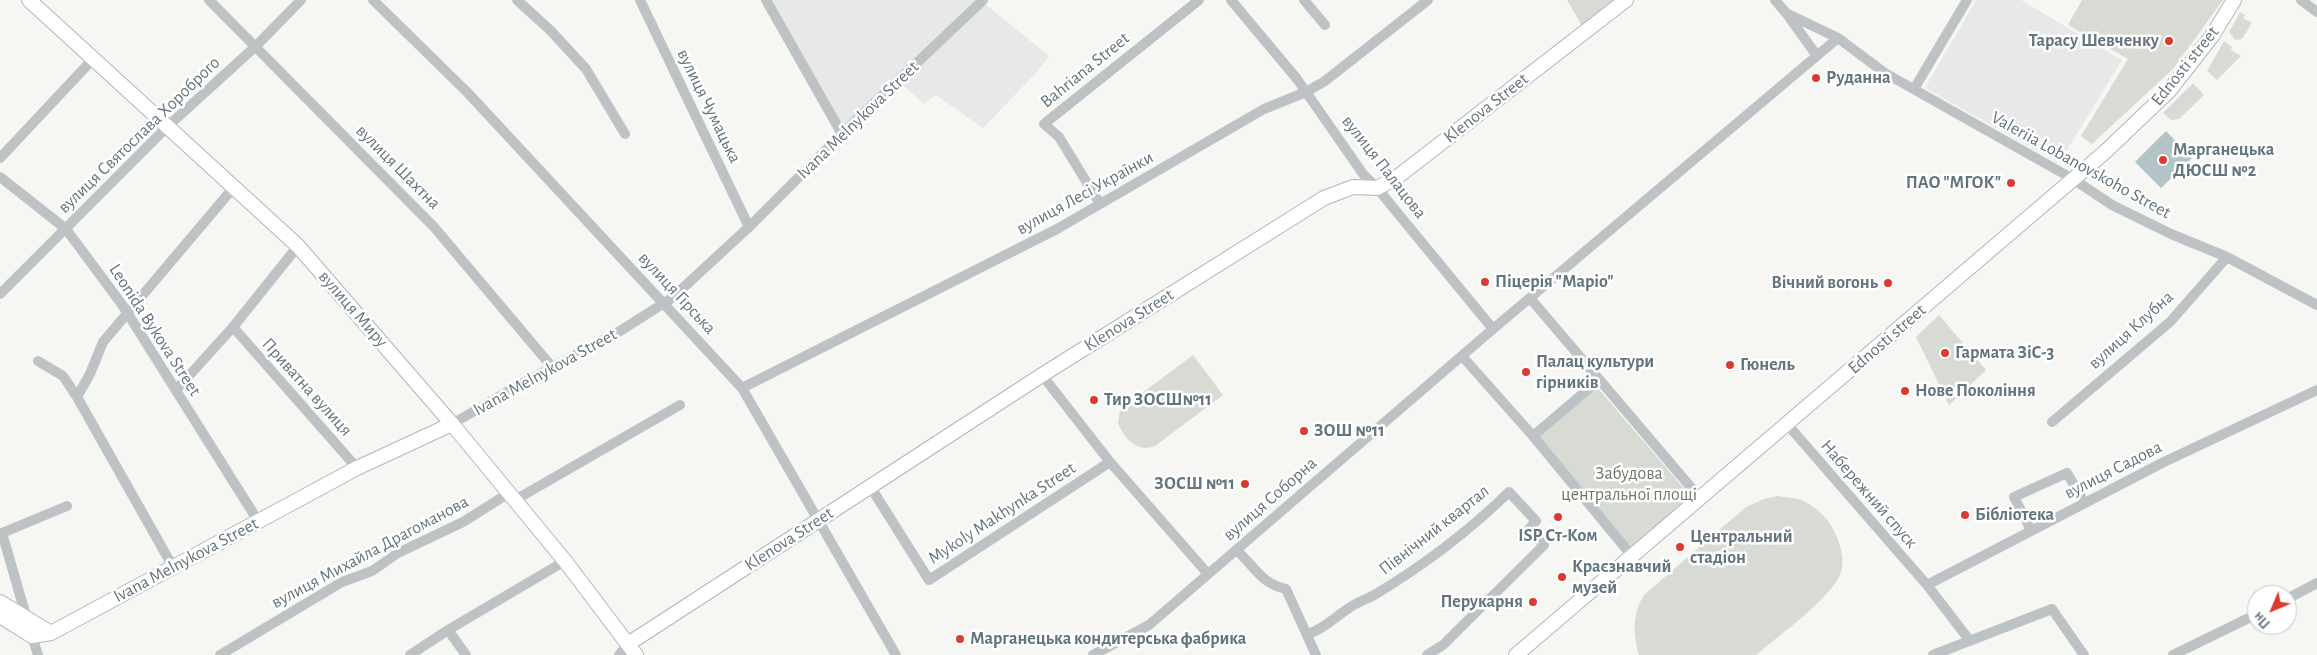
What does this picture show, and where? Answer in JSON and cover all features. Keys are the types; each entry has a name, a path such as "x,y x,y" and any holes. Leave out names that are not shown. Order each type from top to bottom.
{"street":[{"name":"вулиця Миру","path":"29,0 298,246 452,424 565,561 628,651"},
{"name":"вулиця Шахтна","path":"209,0 434,227 552,367"},
{"name":"вулиця Святослава Хороброго","path":"0,294 168,126 256,46 301,0"},
{"name":"вулиця Гірська","path":"373,0 467,92 742,388 896,655"},
{"path":"517,0 550,30 586,70 624,134"},
{"name":"вулиця Чумацька","path":"640,0 749,227"},
{"path":"766,0 842,134"},
{"name":"Ivana Melnykova Street","path":"32,636 51,633 357,468 452,424 620,331 665,303 690,283 749,227 842,134 983,0"},
{"name":"Bahriana Street","path":"1100,204 1059,137 1044,124 1200,0"},
{"name":"вулиця Палацова","path":"1231,0 1306,92 1363,174 1377,188 1493,329"},
{"path":"1304,0 1326,25"},
{"name":"вулиця Лесі Українки","path":"742,388 1056,229 1264,109 1306,92 1325,81 1428,0"},
{"name":"Klenova Street","path":"628,651 870,486 1042,375 1324,198 1353,188 1377,188 1396,178 1626,0"},
{"path":"1775,0 1817,56"},
{"path":"1914,89 1967,0"},
{"name":"Ednosti street","path":"1516,655 2106,152 2169,91 2212,36 2234,0"},
{"path":"2301,0 2317,12"},
{"name":"Valeriia Lobanovskoho Street","path":"1786,13 1838,38 1885,73 2073,179 2112,205 2171,234 2227,257 2317,305"},
{"name":"вулиця Соборна","path":"1093,655 1149,624 1493,329 1838,38"},
{"path":"0,158 94,58"},
{"name":"Leonida Bykova Street","path":"0,177 66,229 127,312 258,521"},
{"path":"77,398 90,374 103,342 234,187"},
{"path":"176,390 232,327 298,246"},
{"name":"вулиця Клубна","path":"2052,422 2170,322 2227,257"},
{"path":"1530,298 1700,498"},
{"name":"Приватна вулиця","path":"232,327 357,468"},
{"path":"1462,356 1532,436 1632,556"},
{"path":"38,361 63,376 173,567"},
{"path":"1042,375 1110,462 1208,574"},
{"path":"1532,436 1598,380"},
{"name":"вулиця Садова","path":"1927,585 2164,462 2317,390"},
{"name":"вулиця Михайла Драгоманова","path":"220,655 342,582 372,571 398,553 549,479 680,405"},
{"name":"Набережний спуск","path":"1787,424 1927,585 1970,640"},
{"name":"Mykoly Makhynka Street","path":"870,486 929,580 1110,462"},
{"path":"2031,530 2014,497 2067,473 2084,502"},
{"name":"Північний квартал","path":"1308,634 1317,631 1350,607 1375,595 1421,565 1485,516 1509,492 1536,521 1530,529 1544,545 1443,645 1427,655"},
{"path":"38,655 1,529 67,506"},
{"path":"1236,550 1262,579 1273,586 1286,590 1308,634 1316,655"},
{"path":"410,655 448,630 565,561"},
{"path":"2297,594 2317,583"},
{"path":"0,602 26,616 51,633"},
{"path":"1933,655 2052,609 2084,655"},
{"path":"0,616 32,636"},
{"path":"2173,655 2247,619"},
{"path":"448,630 466,655"}],"shaded area":[{"path":"771,0 977,0 843,127"},
{"path":"1976,0 2021,0 2122,60 2059,163 1925,88"},
{"path":"985,4 1049,56 1036,73 983,128 936,95 924,104 902,84"},
{"name":"Марганецька ДЮСШ №2","path":"2166,131 2192,158 2161,188 2135,162"}],"green space":[{"path":"1567,0 1626,0 1585,31"},
{"path":"2082,0 2223,0 2173,69 2092,144 2081,136 2128,59 2068,25"},
{"path":"2240,12 2245,15 2243,18 2252,23 2242,39 2235,40 2229,32"},
{"path":"2224,41 2232,47 2231,50 2241,56 2217,80 2207,71"},
{"path":"2193,83 2204,95 2179,119 2171,120 2163,113"},
{"path":"1939,315 1986,370 1949,405 1916,337"},
{"path":"1193,355 1223,395 1155,446 1148,448 1132,443 1118,423 1120,411"},
{"name":"Забудова центральної площі","path":"1597,387 1693,499 1632,549 1537,437"},
{"path":"1778,496 1795,498 1806,502 1832,526 1840,546 1842,561 1841,572 1827,593 1804,616 1756,655 1639,655 1635,624 1637,609 1644,595 1746,507 1764,499"}],"place":[{"name":"Тарасу Шевченку","path":"2169,41"},
{"name":"Руданна","path":"1816,78"},
{"name":"Марганецька ДЮСШ №2","path":"2163,160"},
{"name":"ПАО \"МГОК\"","path":"2011,183"},
{"name":"Піцерія \"Маріо\"","path":"1485,282"},
{"name":"Вічний вогонь","path":"1888,283"},
{"name":"Гармата ЗіС-3","path":"1945,353"},
{"name":"Гюнель","path":"1730,365"},
{"name":"Палац культури гірників","path":"1526,372"},
{"name":"Нове Покоління","path":"1905,391"},
{"name":"Тир ЗОСШ№11","path":"1094,400"},
{"name":"ЗОШ №11","path":"1304,431"},
{"name":"ЗОСШ №11","path":"1245,484"},
{"name":"Бібліотека","path":"1965,515"},
{"name":"ISP Ст-Ком","path":"1558,517"},
{"name":"Центральний стадіон","path":"1680,547"},
{"name":"Краєзнавчий музей","path":"1562,577"},
{"name":"Перукарня","path":"1533,602"},
{"name":"Марганецька кондитерська фабрика","path":"960,639"}]}
